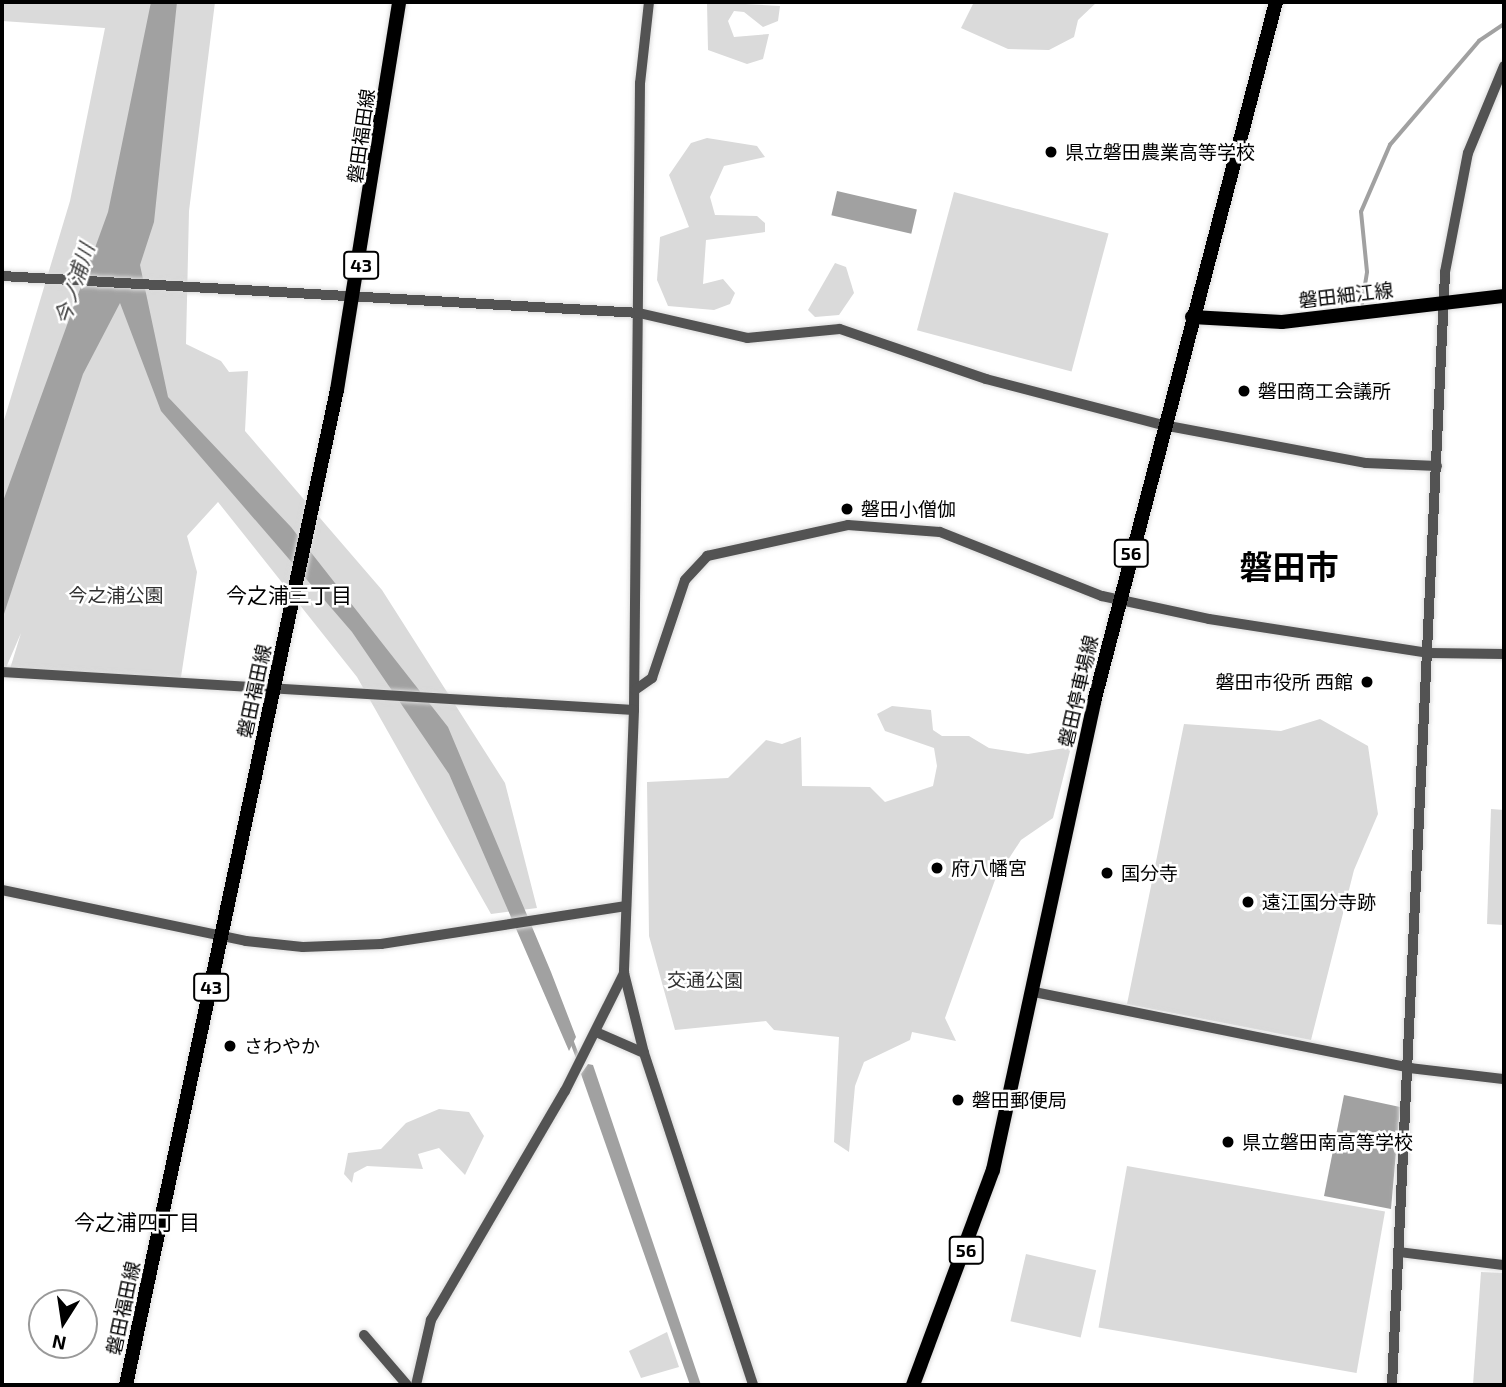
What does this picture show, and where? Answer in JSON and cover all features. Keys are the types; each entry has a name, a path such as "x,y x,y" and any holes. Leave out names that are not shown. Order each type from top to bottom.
{"main road":[{"name":"磐田福田線","path":"126,1385 355,298 400,2"},
{"name":"磐田停車場線","path":"913,1385 993,1170 1119,600 1276,2"},
{"name":"磐田細江線","path":"1192,317 1282,321 1504,296"}],"street":[{"path":"649,2 640,83 635,710 624,973 644,1054 753,1385"},
{"path":"1392,1385 1410,1068 1447,238 1462,174 1504,66"},
{"path":"2,276 195,290 639,313 747,338 840,329 986,379 1163,425 1366,463 1437,466"},
{"path":"635,690 652,678 693,566 724,549 814,530 881,524 940,533 1119,600 1429,653 1504,654"},
{"path":"2,672 635,710"},
{"path":"2,890 222,936 303,947 368,945 626,905"},
{"path":"416,1385 431,1320 576,1070 624,973"},
{"path":"1034,992 1410,1068 1504,1079"},
{"path":"596,1032 644,1054"},
{"path":"1399,1252 1504,1265"},
{"path":"364,1335 407,1385"}],"green space":[{"name":"今之浦公園","path":"2,2 215,2 189,211 186,344 221,361 229,372 248,371 245,431 382,590 505,783 537,908 491,914 357,677 218,502 187,536 197,572 181,677 9,672 21,633 2,677 2,427 70,201 105,28 2,21"},
{"path":"707,2 780,6 778,21 763,27 744,12 734,11 728,21 734,37 769,34 763,59 747,64 708,50"},
{"path":"974,2 1097,2 1078,20 1074,37 1049,50 1008,49 961,28"},
{"path":"707,138 757,146 765,157 724,166 710,197 715,215 757,216 765,223 765,232 706,240 703,284 723,279 735,293 730,304 714,310 668,306 657,280 660,237 689,227 669,175 691,143"},
{"path":"954,192 1109,233 1072,372 917,330"},
{"path":"835,263 846,267 854,293 839,315 815,317 808,310"},
{"name":"交通公園","path":"892,706 931,710 933,730 942,736 969,736 989,748 1028,754 1071,747 1053,818 1021,840 995,880 945,1018 956,1041 912,1032 910,1040 864,1062 855,1086 849,1152 834,1142 839,1037 774,1030 766,1021 675,1030 649,936 647,782 728,778 766,740 782,744 801,737 802,786 870,787 885,802 933,786 937,766 934,748 885,731 877,714"},
{"path":"1320,719 1368,746 1378,814 1354,870 1311,1040 1127,1004 1184,724 1281,731"},
{"path":"1491,809 1504,810 1504,925 1487,924"},
{"path":"439,1109 469,1112 484,1136 465,1175 439,1148 418,1154 423,1169 367,1166 354,1173 352,1183 344,1174 348,1153 381,1149 406,1123"},
{"path":"1127,1166 1385,1211 1357,1373 1099,1328"},
{"path":"1026,1254 1096,1270 1081,1337 1010,1321"},
{"path":"1481,1272 1504,1273 1504,1385 1473,1385"},
{"path":"667,1332 679,1367 641,1378 629,1351"}],"shaded area":[{"path":"151,2 177,2 154,222 140,265 168,397 291,527 448,727 576,1037 569,1051 449,774 352,632 161,411 120,303 83,374 2,620 2,504 108,212"},
{"path":"837,191 917,209 911,234 831,215"},
{"path":"588,1064 593,1065 701,1385 690,1385 581,1074"},
{"path":"1344,1095 1400,1107 1391,1209 1324,1196"}],"waterway":[{"path":"1362,304 1367,272 1361,212 1390,145 1479,41 1504,24"},
{"path":"572,1041 578,1057"}],"place":[{"name":"県立磐田農業高等学校","path":"1051,152"},
{"name":"磐田商工会議所","path":"1244,391"},
{"name":"磐田小僧伽","path":"847,509"},
{"name":"磐田市役所 西館","path":"1367,682"},
{"name":"府八幡宮","path":"937,868"},
{"name":"国分寺","path":"1107,873"},
{"name":"遠江国分寺跡","path":"1248,902"},
{"name":"さわやか","path":"230,1046"},
{"name":"磐田郵便局","path":"958,1100"},
{"name":"県立磐田南高等学校","path":"1228,1142"}],"district":[{"name":"磐田市","path":"1289,567"},
{"name":"今之浦三丁目","path":"289,595"},
{"name":"今之浦四丁目","path":"137,1222"}],"water label":[{"name":"今ノ浦川","path":"74,284"}]}
